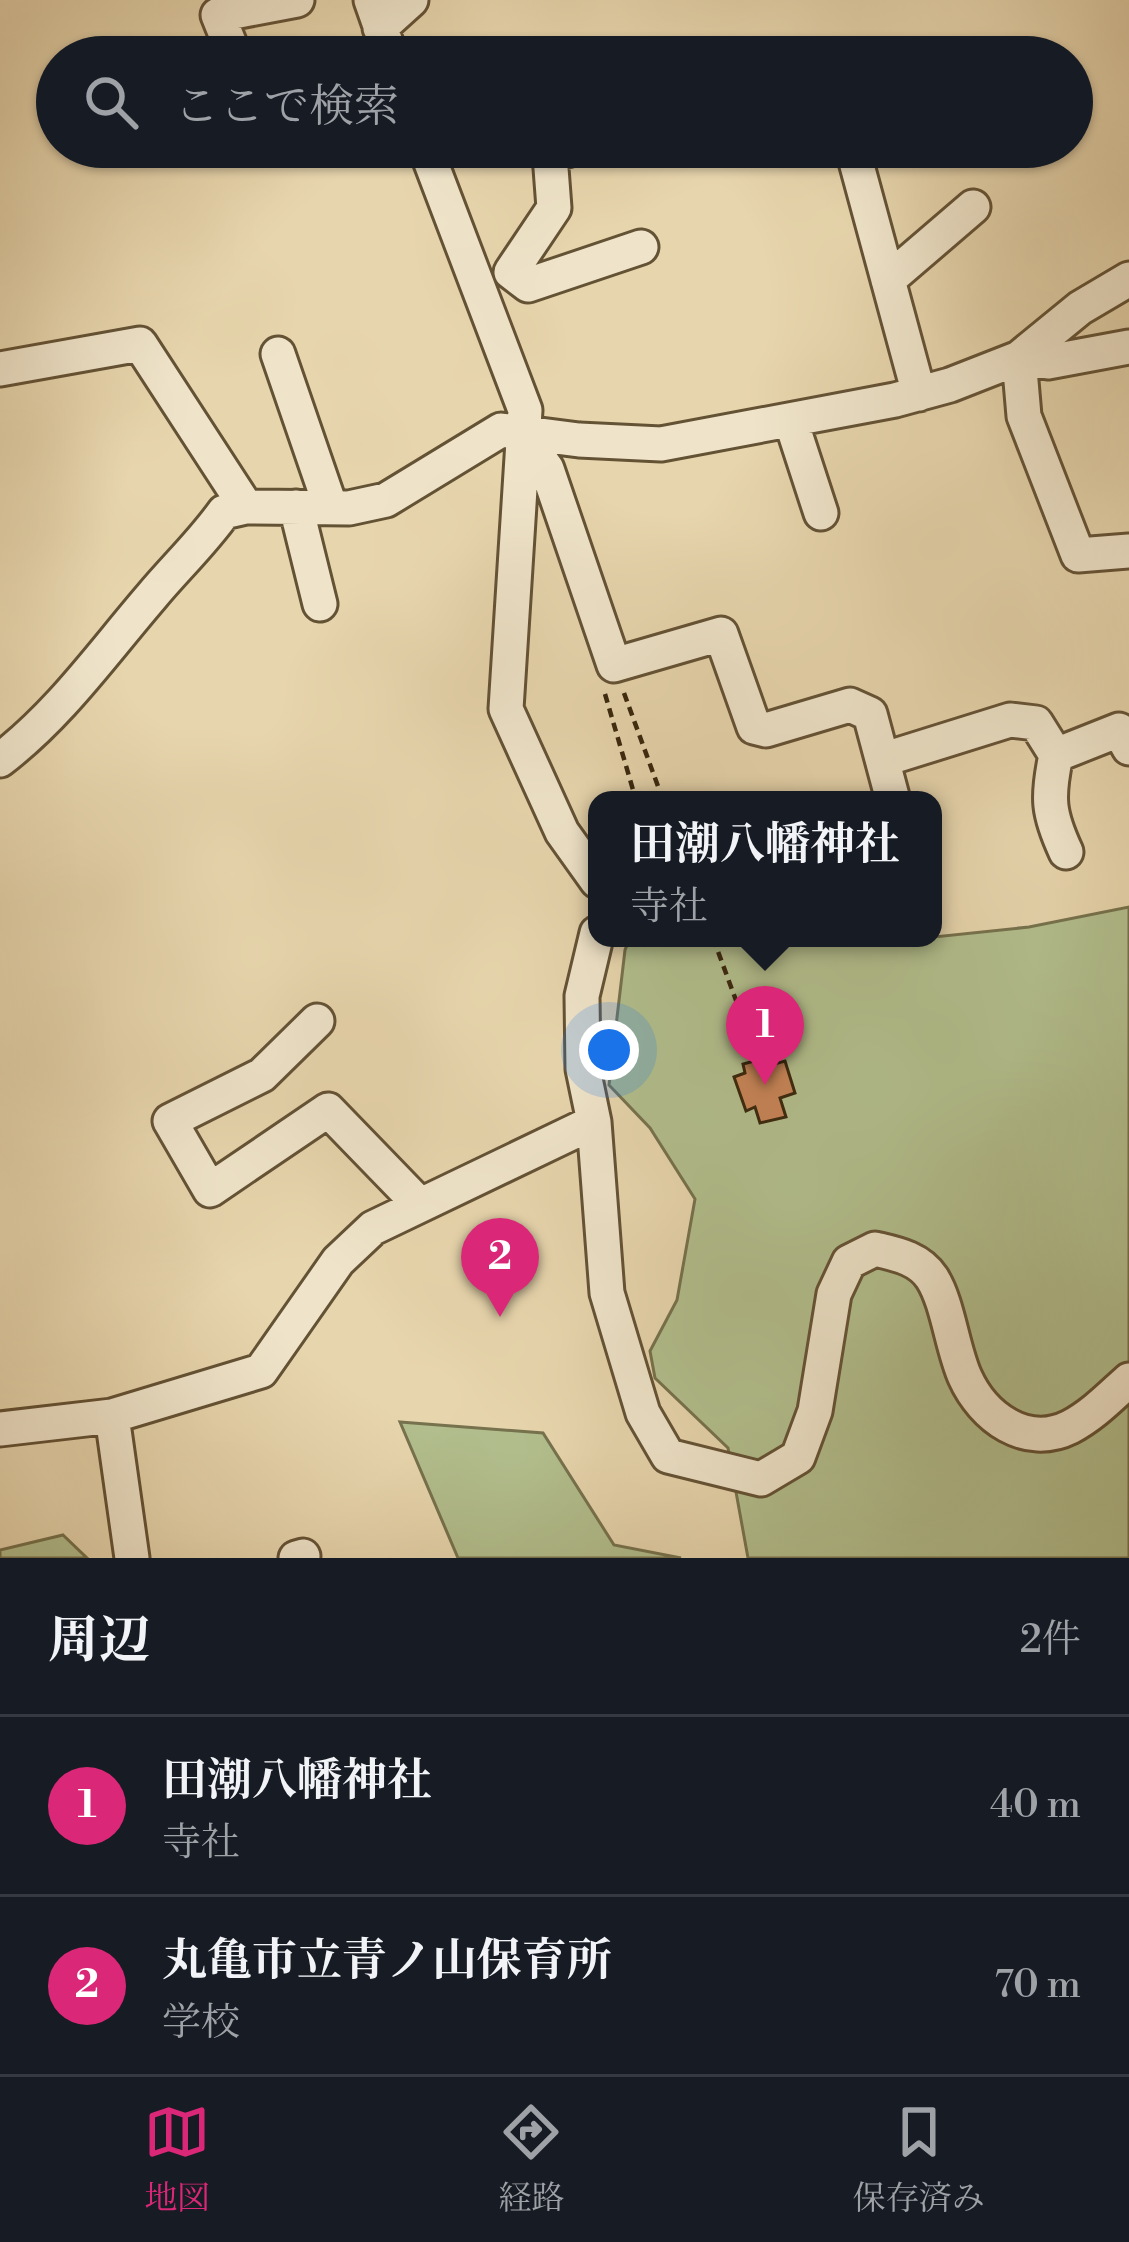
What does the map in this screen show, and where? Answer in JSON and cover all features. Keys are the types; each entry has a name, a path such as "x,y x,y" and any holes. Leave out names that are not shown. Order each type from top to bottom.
{"street":[{"path":"226,36 218,15 297,0"},
{"path":"381,28 411,0"},
{"path":"433,168 525,410 506,709 562,832 588,868"},
{"path":"477,284 511,272 554,208 551,168"},
{"path":"858,168 919,394"},
{"path":"888,280 973,206"},
{"path":"511,272 528,285 641,248"},
{"path":"0,760 37,732 224,512 246,507 332,508 386,500 501,430 661,444 919,394 1019,358 1080,308 1129,280"},
{"path":"0,369 140,344 246,507"},
{"path":"1019,358 1048,362 1129,347"},
{"path":"278,354 284,411 332,508"},
{"path":"1019,358 1024,416 1078,556 1129,551"},
{"path":"791,421 821,513"},
{"path":"521,433 547,469 614,664 721,634 754,727 766,730 850,705 870,714 889,791"},
{"path":"296,508 320,604"},
{"path":"885,759 1010,719 1036,723 1056,755 1047,794 1066,853"},
{"path":"1056,755 1119,730 1129,748"},
{"path":"594,947 582,996 583,1069 594,1122 608,1293 643,1413 668,1456 760,1479 798,1457 815,1411 834,1294 849,1262 875,1249 910,1258 932,1278 966,1379 989,1415 1020,1432 1066,1430 1129,1380"},
{"path":"317,1021 262,1075 170,1121 210,1190 328,1110 420,1205"},
{"path":"0,1429 112,1416 261,1371 338,1261 373,1228 594,1122"},
{"path":"112,1416 133,1558"}],"path":[{"path":"633,791 598,671 614,664 660,791"},
{"path":"716,947 758,1060"}],"green space":[{"path":"1129,907 1129,1558 748,1558 728,1448 655,1378 650,1351 677,1300 695,1199 650,1128 609,1085 626,947 942,947 942,936 1029,927"},
{"path":"400,1422 543,1433 614,1545 681,1558 458,1558"},
{"path":"63,1535 87,1558 0,1558 0,1550"}],"building":[{"path":"769,1057 771,1065 785,1061 795,1093 780,1098 786,1117 760,1123 755,1107 746,1111 734,1077 745,1073 743,1064"}],"place":[{"name":"田潮八幡神社","path":"765,1085"},
{"name":"丸亀市立青ノ山保育所","path":"500,1317"}]}
